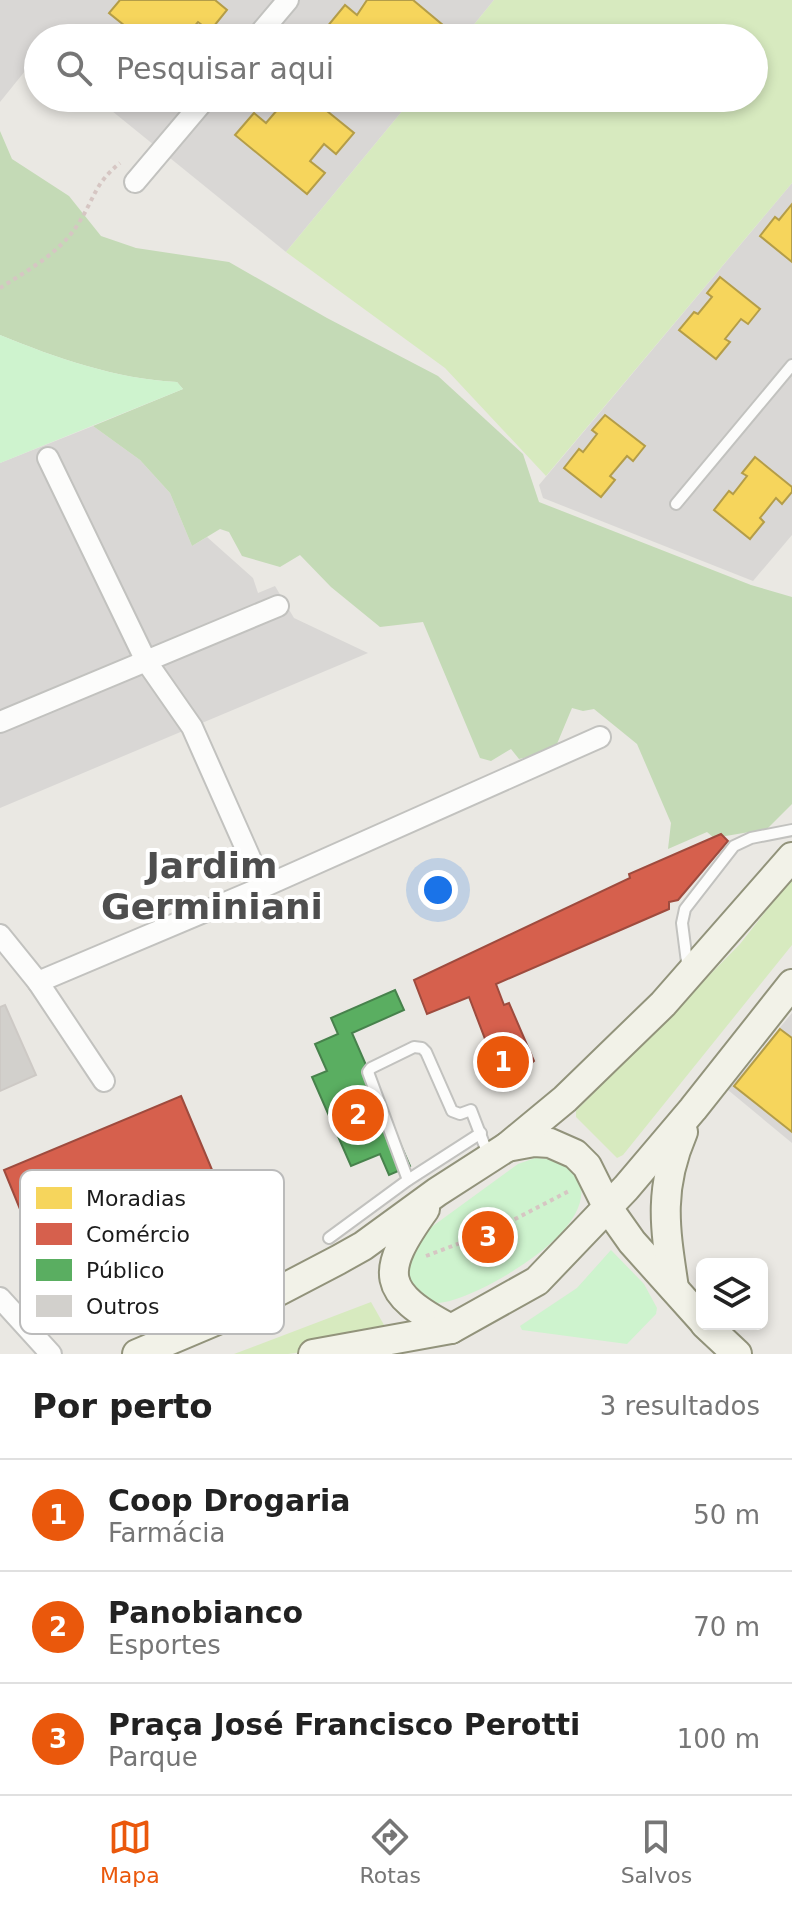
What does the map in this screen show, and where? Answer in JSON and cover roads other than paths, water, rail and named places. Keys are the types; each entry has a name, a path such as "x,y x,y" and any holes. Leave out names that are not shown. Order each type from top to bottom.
{"main road":[{"path":"284,1287 363,1246 437,1192 492,1146 565,1099 663,1004 792,857"},
{"path":"313,1354 451,1329 537,1281 608,1208 693,1109 792,984"},
{"path":"674,1288 664,1211 672,1157 693,1109"},
{"path":"492,1146 550,1143 575,1154 595,1180 608,1208 632,1242 696,1313"},
{"path":"437,1192 405,1237 395,1270 395,1282 406,1302 451,1329"},
{"path":"712,1330 737,1354"},
{"path":"137,1354 181,1334"}],"street":[{"path":"268,24 288,0"},
{"path":"135,182 194,112"},
{"path":"48,458 146,661 192,727 263,887"},
{"path":"0,722 278,606"},
{"path":"38,982 263,887 600,737"},
{"path":"0,935 38,982 104,1081"},
{"path":"0,1298 20,1320"},
{"path":"33,1334 51,1354"}],"lane":[{"path":"676,504 792,365"},
{"path":"688,975 682,923 685,909 734,846 751,838 792,830"},
{"path":"329,1238 408,1180 492,1146 471,1110 460,1114 452,1111 426,1052 414,1047 371,1068 368,1077 408,1180"}],"place":[{"name":"Coop Drogaria","path":"503,1062"},
{"name":"Panobianco","path":"358,1115"},
{"name":"Praça José Francisco Perotti","path":"488,1237"}],"district":[{"name":"Jardim Germiniani","path":"212,886"}]}
